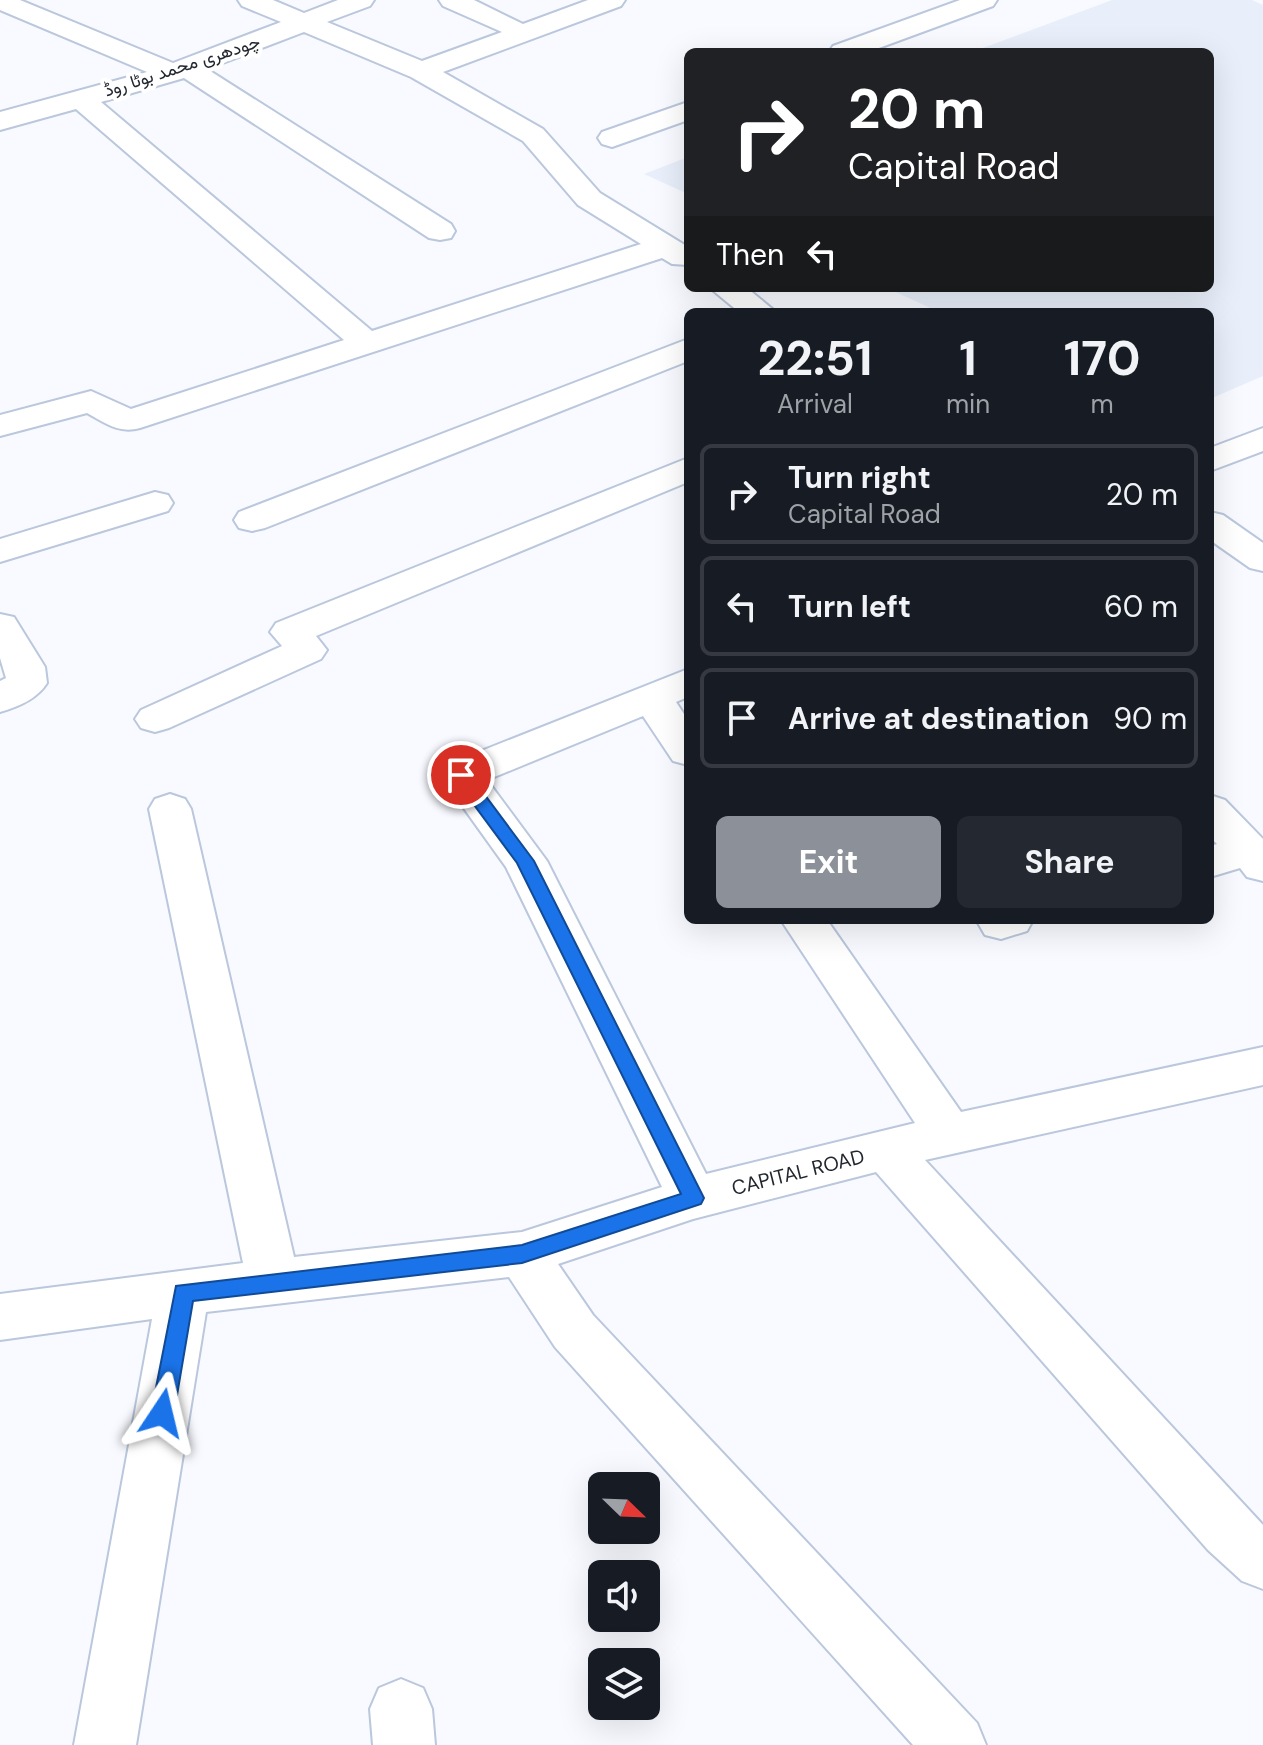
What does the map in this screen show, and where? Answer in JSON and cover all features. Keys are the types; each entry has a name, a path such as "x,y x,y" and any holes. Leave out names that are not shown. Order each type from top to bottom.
{"street":[{"path":"251,0 421,71 533,135 589,199 678,253"},
{"name":"چودھری محمد بوٹا روڈ","path":"0,121 179,71 361,0"},
{"path":"452,0 511,26"},
{"path":"421,71 612,0"},
{"path":"854,48 984,0"},
{"path":"0,1 179,71 440,231"},
{"path":"81,99 368,344"},
{"path":"612,138 684,111"},
{"path":"0,426 91,401 128,421 368,344 678,253"},
{"path":"732,292 754,308"},
{"path":"252,520 684,351"},
{"path":"1214,458 1263,439"},
{"path":"155,719 307,650 290,632 684,471"},
{"path":"0,551 155,503"},
{"path":"1214,526 1263,560"},
{"path":"0,626 25,667 27,683 0,699"},
{"path":"684,737 670,690 461,775 525,861 693,1198"},
{"path":"170,809 273,1281"},
{"path":"1214,816 1241,859"},
{"path":"806,924 949,1134"},
{"name":"CAPITAL ROAD","path":"0,1317 273,1281 522,1254 693,1198 949,1134 1263,1066"},
{"path":"886,1150 1228,1531 1263,1562"},
{"path":"522,1254 574,1331 955,1745"},
{"path":"105,1745 183,1293"}],"shaded area":[{"path":"1112,0 1252,0 1263,5 1263,376 1214,397 1214,308 930,308 896,292 1214,292 1214,48 983,48"},
{"path":"684,159 684,192 644,174"}],"route":[{"path":"162,1413 183,1293 522,1254 693,1198 525,861 461,775"}]}
